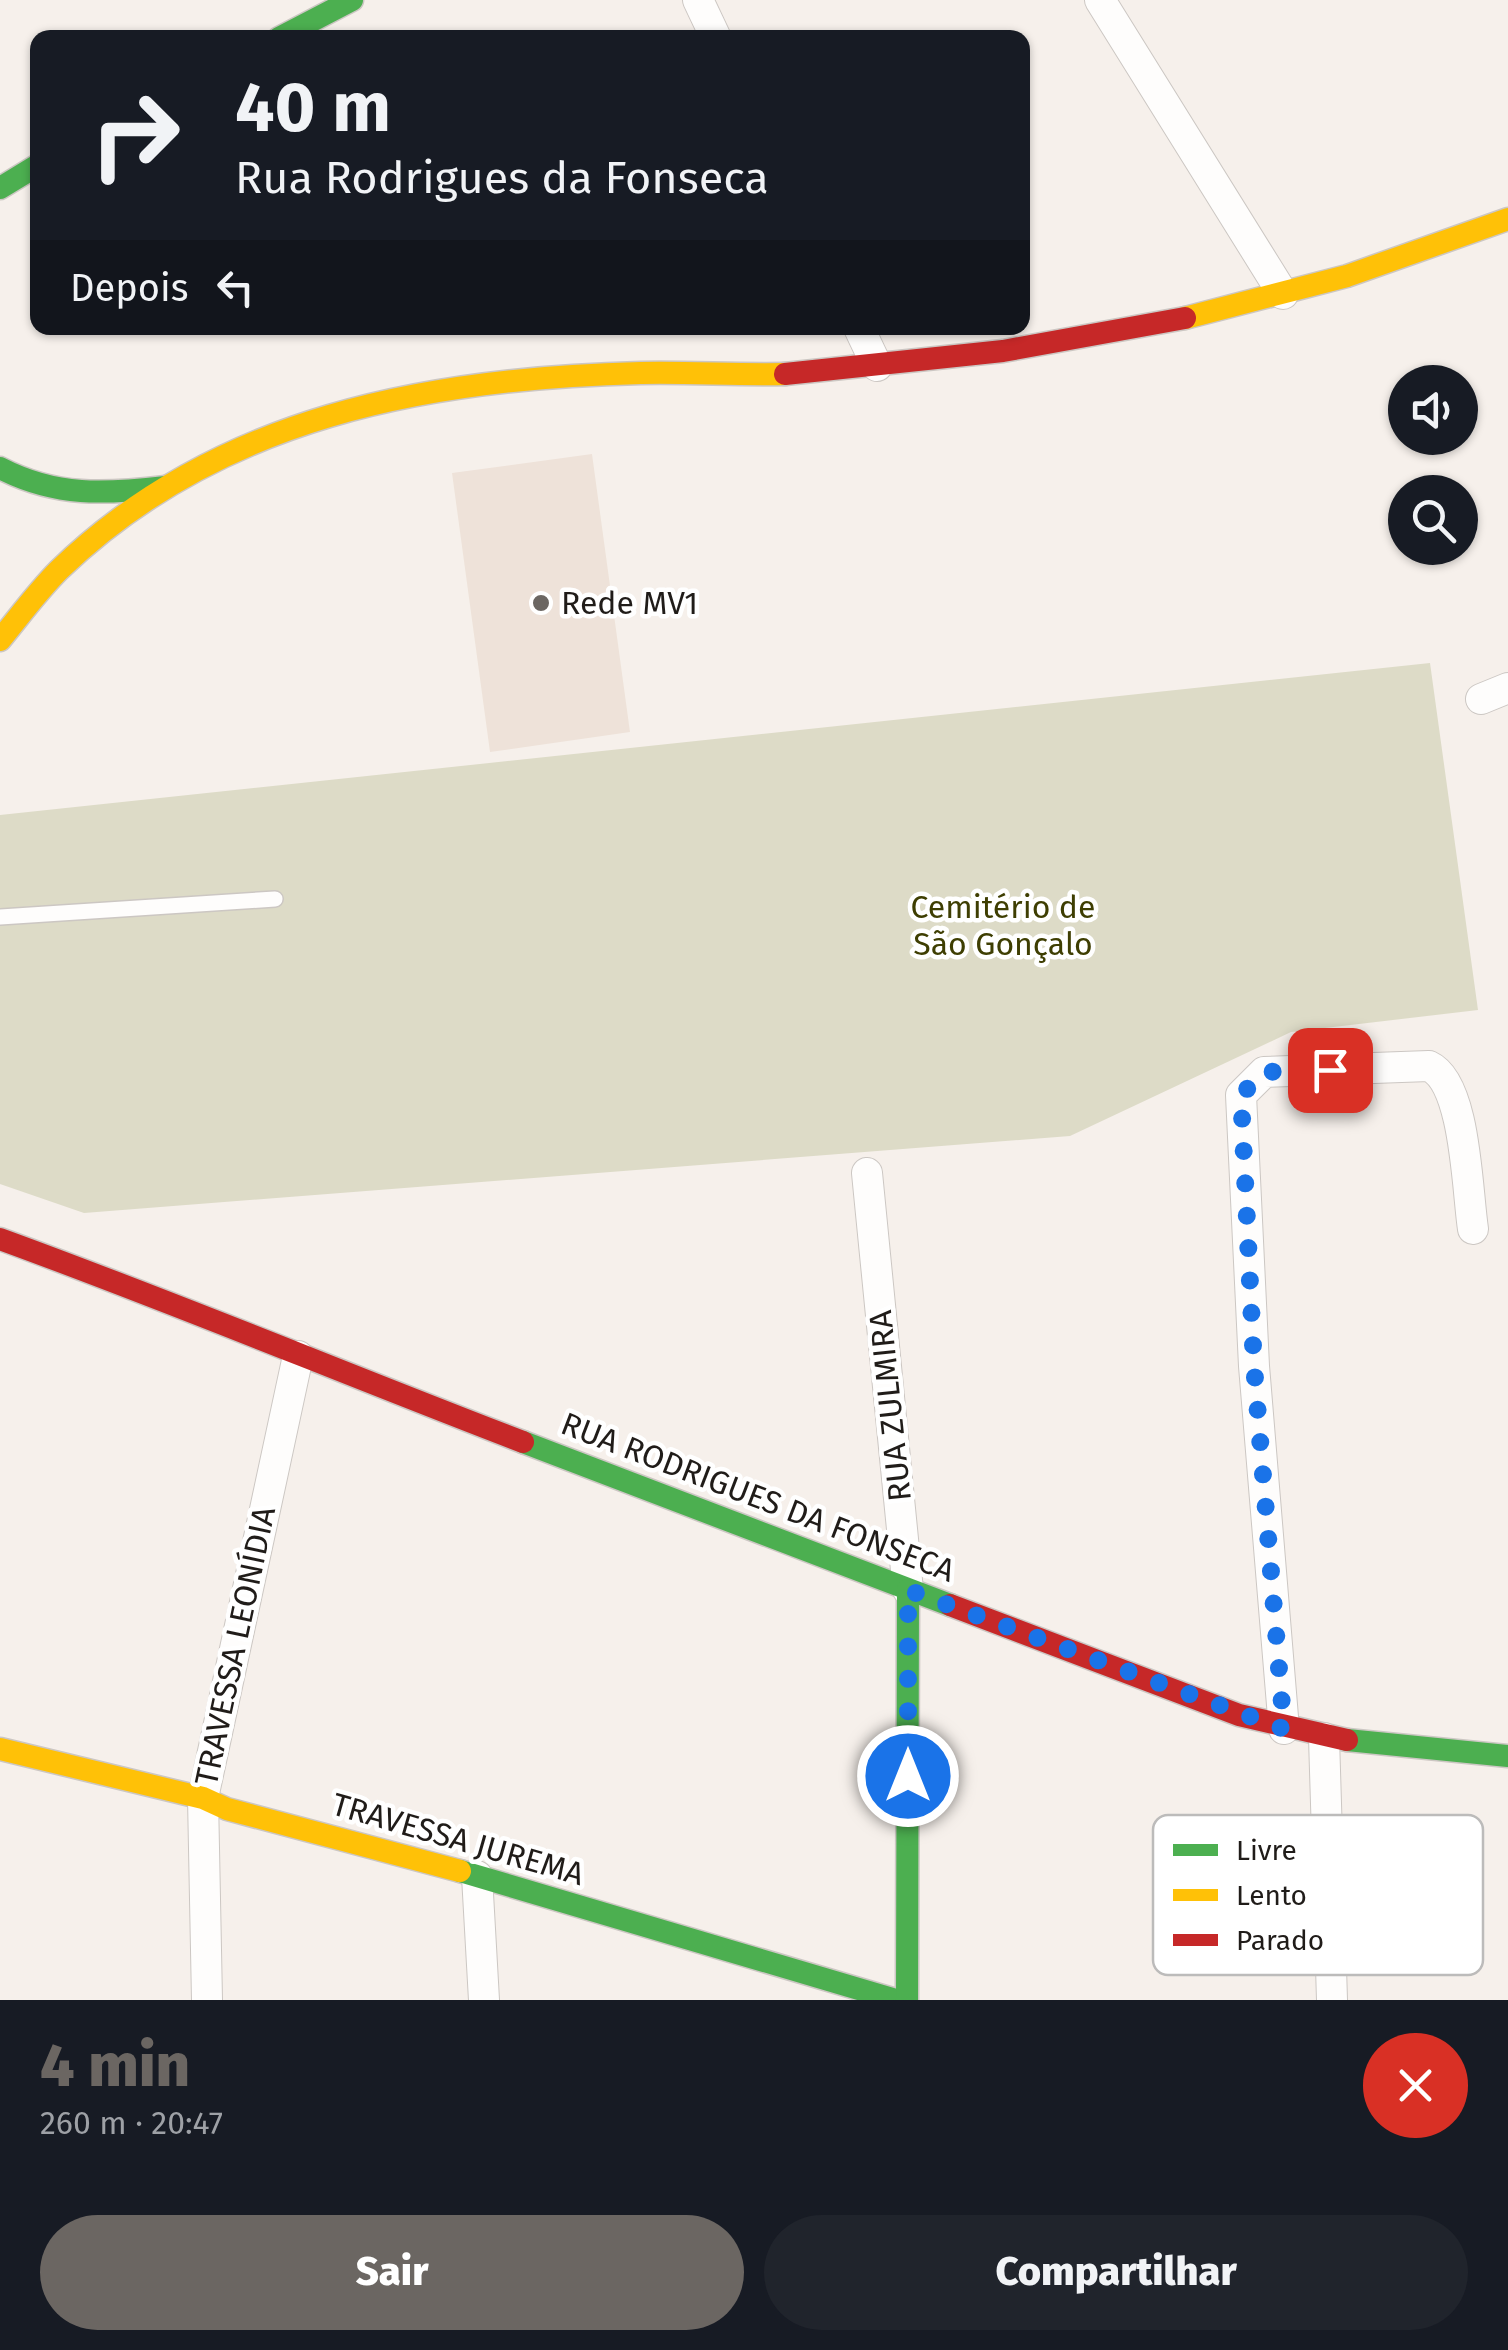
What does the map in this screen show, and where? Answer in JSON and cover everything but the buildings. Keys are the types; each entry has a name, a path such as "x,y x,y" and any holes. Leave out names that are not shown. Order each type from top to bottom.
{"main road":[{"path":"294,30 352,0"},
{"path":"0,188 30,170"},
{"path":"0,640 66,564 166,487 219,455 391,399 615,374 827,371 1133,328 1284,294 1449,244 1508,218"},
{"path":"0,468 50,492 81,496 166,487"},
{"name":"RUA RODRIGUES DA FONSECA","path":"0,1240 193,1309 298,1356 908,1590 1284,1729 1324,1738 1508,1756"},
{"name":"RUA ZULMIRA","path":"908,1590 908,2000"},
{"name":"TRAVESSA JUREMA","path":"0,1748 203,1798 227,1809 478,1876 896,2000"}],"street":[{"path":"698,0 712,30"},
{"path":"1100,0 1284,294"},
{"path":"862,335 877,366"},
{"path":"1284,1729 1254,1366 1241,1095 1264,1072 1429,1066 1442,1072 1454,1096 1473,1230"},
{"name":"RUA ZULMIRA","path":"867,1173 908,1590"},
{"name":"TRAVESSA LEONÍDIA","path":"207,2000 203,1798 298,1356"},
{"path":"1324,1738 1326,1815"},
{"path":"478,1876 484,2000"},
{"path":"1331,1975 1332,2000"}],"lane":[{"path":"0,918 275,899"}],"shaded area":[{"name":"Rede MV1","path":"592,454 630,732 490,752 452,473"}],"green space":[{"name":"Cemitério de São Gonçalo","path":"1430,663 1478,1010 1291,1032 1070,1136 84,1213 0,1184 0,815"}],"traffic: fast":[{"path":"294,30 352,0"},
{"path":"0,188 30,170"},
{"path":"0,468 61,489 122,491 166,487"},
{"path":"523,1442 950,1605"},
{"path":"907,2000 908,1590"},
{"path":"1347,1740 1508,1756"},
{"path":"460,1871 896,2000"}],"traffic: slow":[{"path":"1185,318 1347,276 1508,219"},
{"path":"0,640 59,570 121,518 187,475 256,442 329,416 405,397 482,384 641,373 785,374"},
{"path":"0,1749 203,1798 227,1809 460,1871"}],"traffic: jam":[{"path":"785,374 1003,351 1185,318"},
{"path":"0,1239 523,1442"},
{"path":"950,1605 1239,1715 1347,1740"}],"place":[{"name":"Rede MV1","path":"541,603"}],"route":[{"path":"908,1776 908,1590 1284,1729 1254,1366 1241,1095 1264,1072 1330,1070"}]}
